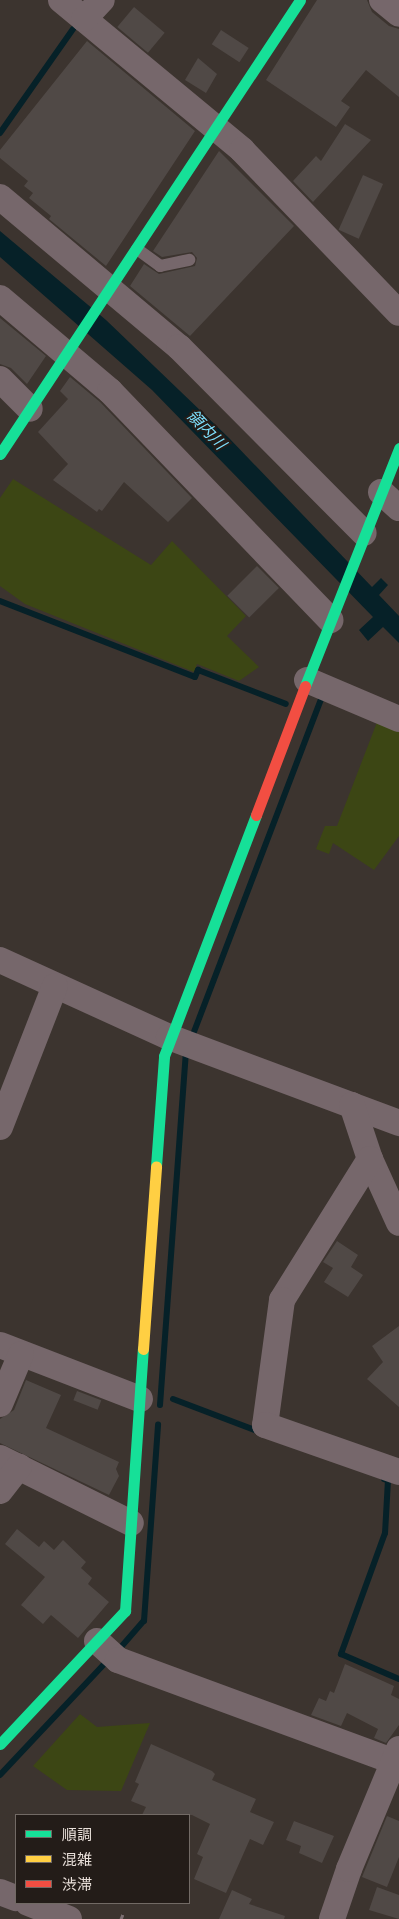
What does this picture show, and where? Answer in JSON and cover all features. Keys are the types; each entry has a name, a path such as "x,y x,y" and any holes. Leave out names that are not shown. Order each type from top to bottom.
{"street":[{"path":"61,0 242,150 399,312"},
{"path":"84,19 102,0"},
{"path":"0,454 300,0"},
{"path":"382,0 399,14"},
{"path":"0,196 106,294 179,347 363,536"},
{"path":"0,298 72,346 110,391 331,617"},
{"path":"0,379 30,408"},
{"path":"0,1744 125,1611 164,1056 169,1037 363,536 390,500 399,448"},
{"path":"307,680 399,719"},
{"path":"0,960 169,1037 399,1123"},
{"path":"0,1127 55,986"},
{"path":"352,1105 370,1158 399,1223"},
{"path":"370,1158 282,1300 265,1425 399,1472"},
{"path":"0,1404 11,1349 140,1399"},
{"path":"0,1491 10,1462 131,1522"},
{"path":"97,1640 118,1660 395,1755 332,1919"},
{"path":"0,1892 15,1898"},
{"path":"31,1904 69,1919"}],"lane":[{"path":"137,249 160,266 190,260"}],"path":[{"path":"121,1919 123,1914"}],"green space":[{"path":"13,479 151,565 172,541 246,616 227,636 259,667 239,681 197,664 194,672 25,604 0,586 0,498"},
{"path":"379,717 399,729 399,836 374,870 333,843 329,854 316,849 325,826 337,826"},
{"path":"80,1714 97,1727 150,1723 121,1791 67,1790 33,1766"}],"water":[{"name":"領内川","path":"0,231 106,320 229,438 372,587 381,578 388,585 379,595 399,616 399,643 383,627 368,641 359,630 373,617 152,390 0,257"}],"building":[{"path":"317,0 367,0 372,12 389,26 399,29 399,97 366,70 341,101 350,107 336,127 266,80"},
{"path":"134,7 165,33 148,53 117,27"},
{"path":"221,30 249,48 239,62 212,44"},
{"path":"87,41 195,131 106,266 49,219 51,216 29,198 33,193 24,186 28,181 0,158 0,150"},
{"path":"198,58 217,74 206,93 185,80"},
{"path":"345,124 371,140 313,202 293,181 316,156 321,161"},
{"path":"219,151 294,226 190,336 130,286 144,264 159,274 195,266 197,258 192,252 162,257 153,251"},
{"path":"363,175 383,184 359,239 339,230"},
{"path":"0,318 46,356 27,384 11,368 0,364"},
{"path":"70,377 100,402 192,498 168,522 124,482 102,511 99,509 97,512 53,480 68,464 38,432 68,399 60,391"},
{"path":"257,566 279,588 249,618 227,596"},
{"path":"337,1241 358,1255 351,1267 363,1275 348,1297 324,1282 333,1268 323,1262"},
{"path":"399,1326 399,1407 367,1379 383,1362 372,1346"},
{"path":"26,1380 61,1395 46,1428 119,1462 116,1469 119,1476 109,1495 0,1443 0,1419 14,1410"},
{"path":"77,1391 101,1400 98,1410 73,1400"},
{"path":"17,1529 39,1547 44,1541 54,1550 63,1540 86,1562 81,1568 92,1578 88,1584 109,1602 78,1638 51,1615 43,1624 21,1605 45,1577 5,1544"},
{"path":"345,1664 394,1686 391,1695 399,1699 399,1725 386,1743 374,1738 378,1729 347,1713 341,1726 311,1715 319,1698 326,1701 330,1691 334,1693"},
{"path":"151,1744 212,1771 215,1774 212,1780 256,1799 250,1812 274,1822 263,1845 250,1839 226,1893 194,1879 203,1857 197,1854 210,1824 190,1814 142,1814 146,1807 131,1801 139,1784 135,1782"},
{"path":"387,1816 399,1821 399,1857 387,1887 362,1877"},
{"path":"294,1821 334,1836 322,1863 299,1853 301,1846 286,1840"},
{"path":"377,1887 399,1895 399,1919 369,1910"},
{"path":"232,1890 252,1899 249,1904 285,1916 284,1919 219,1919"}],"waterway":[{"path":"0,133 73,29"},
{"path":"0,601 195,677 198,670 286,704"},
{"path":"192,1037 321,699"},
{"path":"160,1405 186,1055"},
{"path":"173,1399 260,1432"},
{"path":"121,1647 144,1621 158,1424"},
{"path":"384,1479 388,1480 385,1533 341,1654 399,1679"},
{"path":"0,1775 106,1662"}],"traffic: fast":[{"path":"0,454 300,0"},
{"path":"305,686 399,448"},
{"path":"156,1166 164,1056 256,815"},
{"path":"0,1744 125,1611 143,1349"}],"traffic: slow":[{"path":"143,1349 156,1166"}],"traffic: jam":[{"path":"256,815 305,686"}]}
